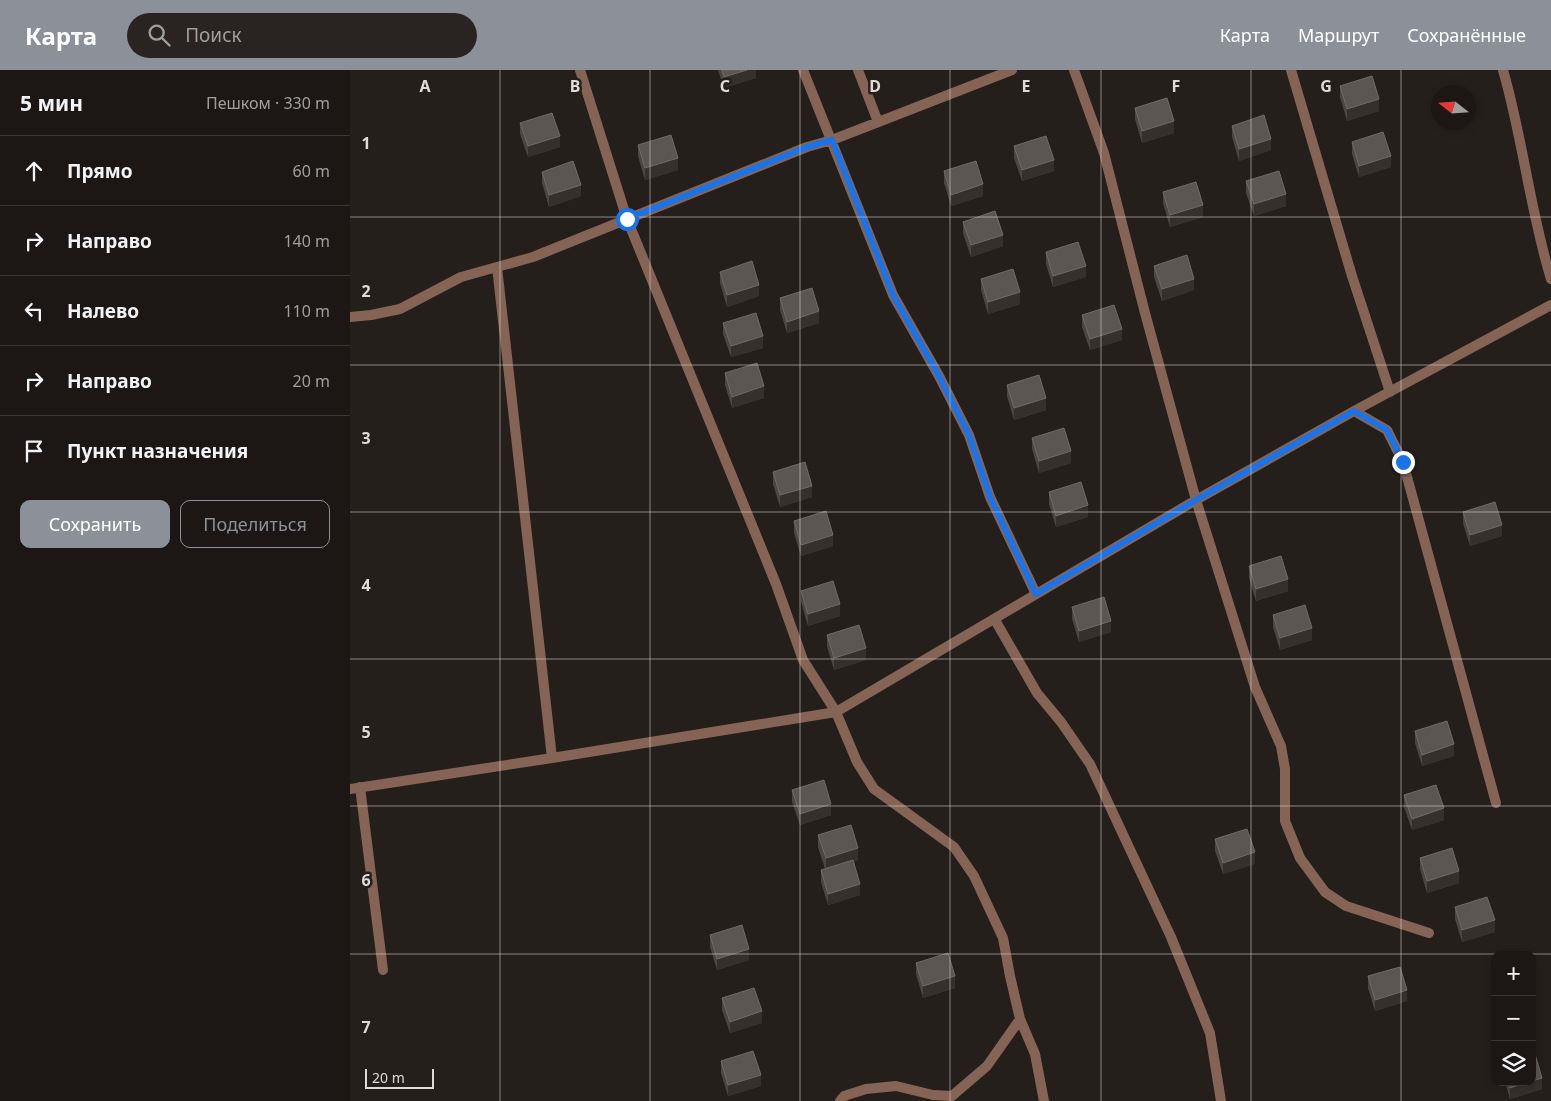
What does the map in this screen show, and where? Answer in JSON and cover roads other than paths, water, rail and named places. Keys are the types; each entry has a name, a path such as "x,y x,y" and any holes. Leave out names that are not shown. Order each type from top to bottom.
{"street":[{"path":"580,70 627,219 776,584 803,660 836,712 857,762 874,789 954,847 974,876 1003,938 1020,1019 1035,1054 1044,1101"},
{"path":"803,70 893,295 939,376 969,435 990,497 1036,594"},
{"path":"858,70 878,122"},
{"path":"350,317 400,309 461,277 533,258 807,147 832,140 1012,70"},
{"path":"1074,70 1104,153 1144,313 1196,500 1255,687 1281,746 1286,769 1285,821 1300,858 1325,892 1346,906 1430,933"},
{"path":"1291,70 1352,276 1390,392"},
{"path":"1503,70 1512,101 1543,254 1551,279"},
{"path":"497,266 552,758"},
{"path":"383,970 355,788 836,712 1196,500 1354,411 1551,306"},
{"path":"1354,411 1387,430 1403,462 1496,803"},
{"path":"995,620 1037,693 1061,722 1090,764 1171,937 1210,1032 1221,1101"},
{"path":"840,1101 844,1096 866,1089 896,1086 934,1095 952,1096 987,1066 1020,1019"}]}
